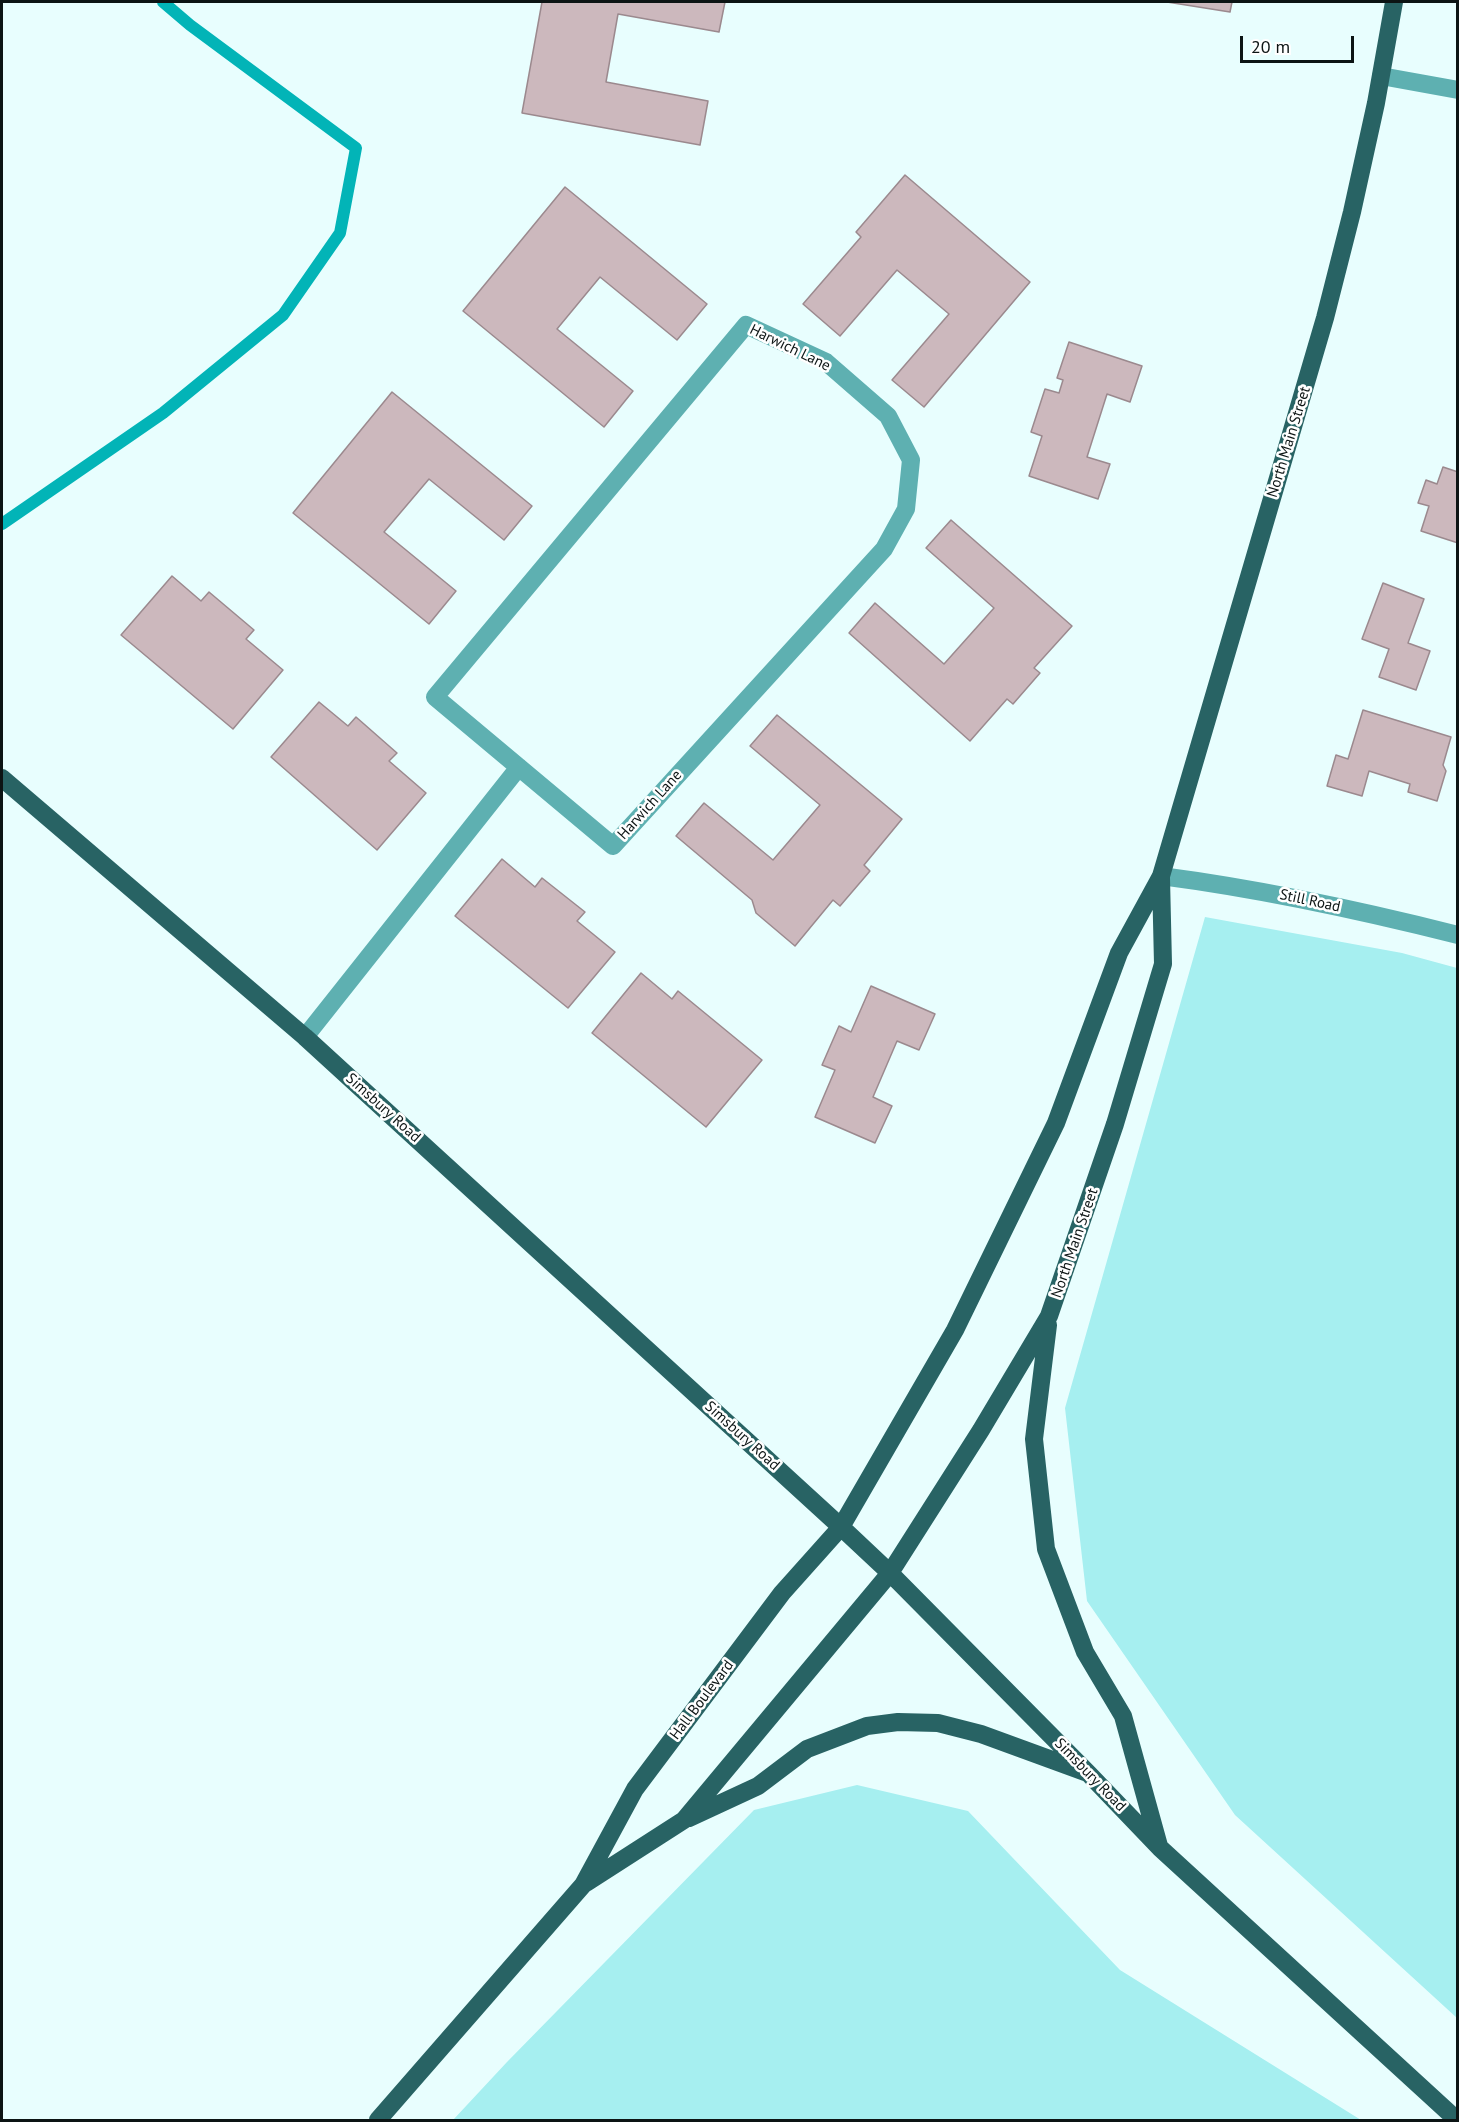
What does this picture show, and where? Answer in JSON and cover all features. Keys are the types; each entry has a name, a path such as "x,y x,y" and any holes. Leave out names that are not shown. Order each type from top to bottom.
{"main road":[{"name":"North Main Street","path":"840,1527 955,1330 1056,1123 1119,953 1161,876 1325,318 1352,213 1394,2"},
{"name":"Simsbury Road","path":"2,778 305,1037 890,1573 1160,1848 1457,2121"},
{"name":"North Main Street","path":"890,1573 981,1430 1049,1316 1115,1124 1163,964 1161,876"},
{"path":"1049,1316 1034,1439 1046,1549 1085,1652 1123,1716 1160,1848"},
{"name":"Hall Boulevard","path":"378,2121 583,1885 635,1790 782,1593 840,1527"},
{"name":"Hall Boulevard","path":"583,1885 684,1820 890,1573"},
{"path":"684,1820 758,1786 807,1749 867,1726 898,1722 938,1723 981,1734 1089,1774"}],"street":[{"path":"1381,76 1458,90"},
{"name":"Harwich Lane","path":"746,325 826,362 888,416 911,460 906,509 884,549 613,846 519,767 435,697 746,325"},
{"path":"305,1037 519,767"},
{"name":"Still Road","path":"1161,876 1237,886 1458,935"}],"shaded area":[{"path":"1205,917 1402,953 1457,968 1457,2018 1235,1815 1087,1601 1065,1408"},
{"path":"857,1785 968,1811 1120,1970 1361,2120 453,2120 754,1810"}],"building":[{"path":"542,2 725,2 719,32 618,14 606,82 708,101 700,145 522,113"},
{"path":"1167,2 1232,2 1230,12"},
{"path":"905,175 1030,282 924,407 892,380 949,314 897,270 840,336 803,304 861,237 856,232"},
{"path":"565,187 707,304 677,340 600,277 557,329 633,391 604,427 463,311"},
{"path":"1069,342 1142,366 1130,402 1107,394 1087,457 1110,464 1098,499 1029,476 1042,436 1031,432 1045,389 1059,393 1063,380 1057,378"},
{"path":"392,392 532,506 504,540 429,479 384,532 456,591 429,624 293,513"},
{"path":"1443,467 1458,472 1458,543 1421,531 1429,506 1418,503 1426,480 1437,484"},
{"path":"951,520 1072,626 1034,668 1040,673 1013,704 1007,699 970,741 849,633 875,603 944,664 994,608 926,548"},
{"path":"172,576 201,601 209,592 254,630 246,639 283,670 233,729 121,635"},
{"path":"1383,583 1424,599 1408,643 1430,651 1416,690 1379,677 1389,649 1362,639"},
{"path":"319,702 348,726 356,717 397,753 389,761 426,793 377,850 271,757"},
{"path":"1363,710 1451,737 1443,765 1446,771 1437,801 1408,792 1410,784 1369,771 1362,796 1327,786 1336,755 1348,759"},
{"path":"777,715 902,819 864,865 870,871 840,906 833,900 795,946 756,913 752,900 676,836 704,803 773,860 820,805 750,746"},
{"path":"502,859 535,887 542,878 585,912 577,921 615,952 568,1008 455,916"},
{"path":"641,973 672,999 678,991 762,1060 706,1127 592,1033"},
{"path":"871,986 935,1014 919,1050 897,1041 873,1097 892,1106 875,1143 815,1117 835,1070 822,1065 839,1026 851,1032"}],"waterway":[{"path":"2,524 163,413 283,315 340,233 356,148 190,25 163,2"}]}
